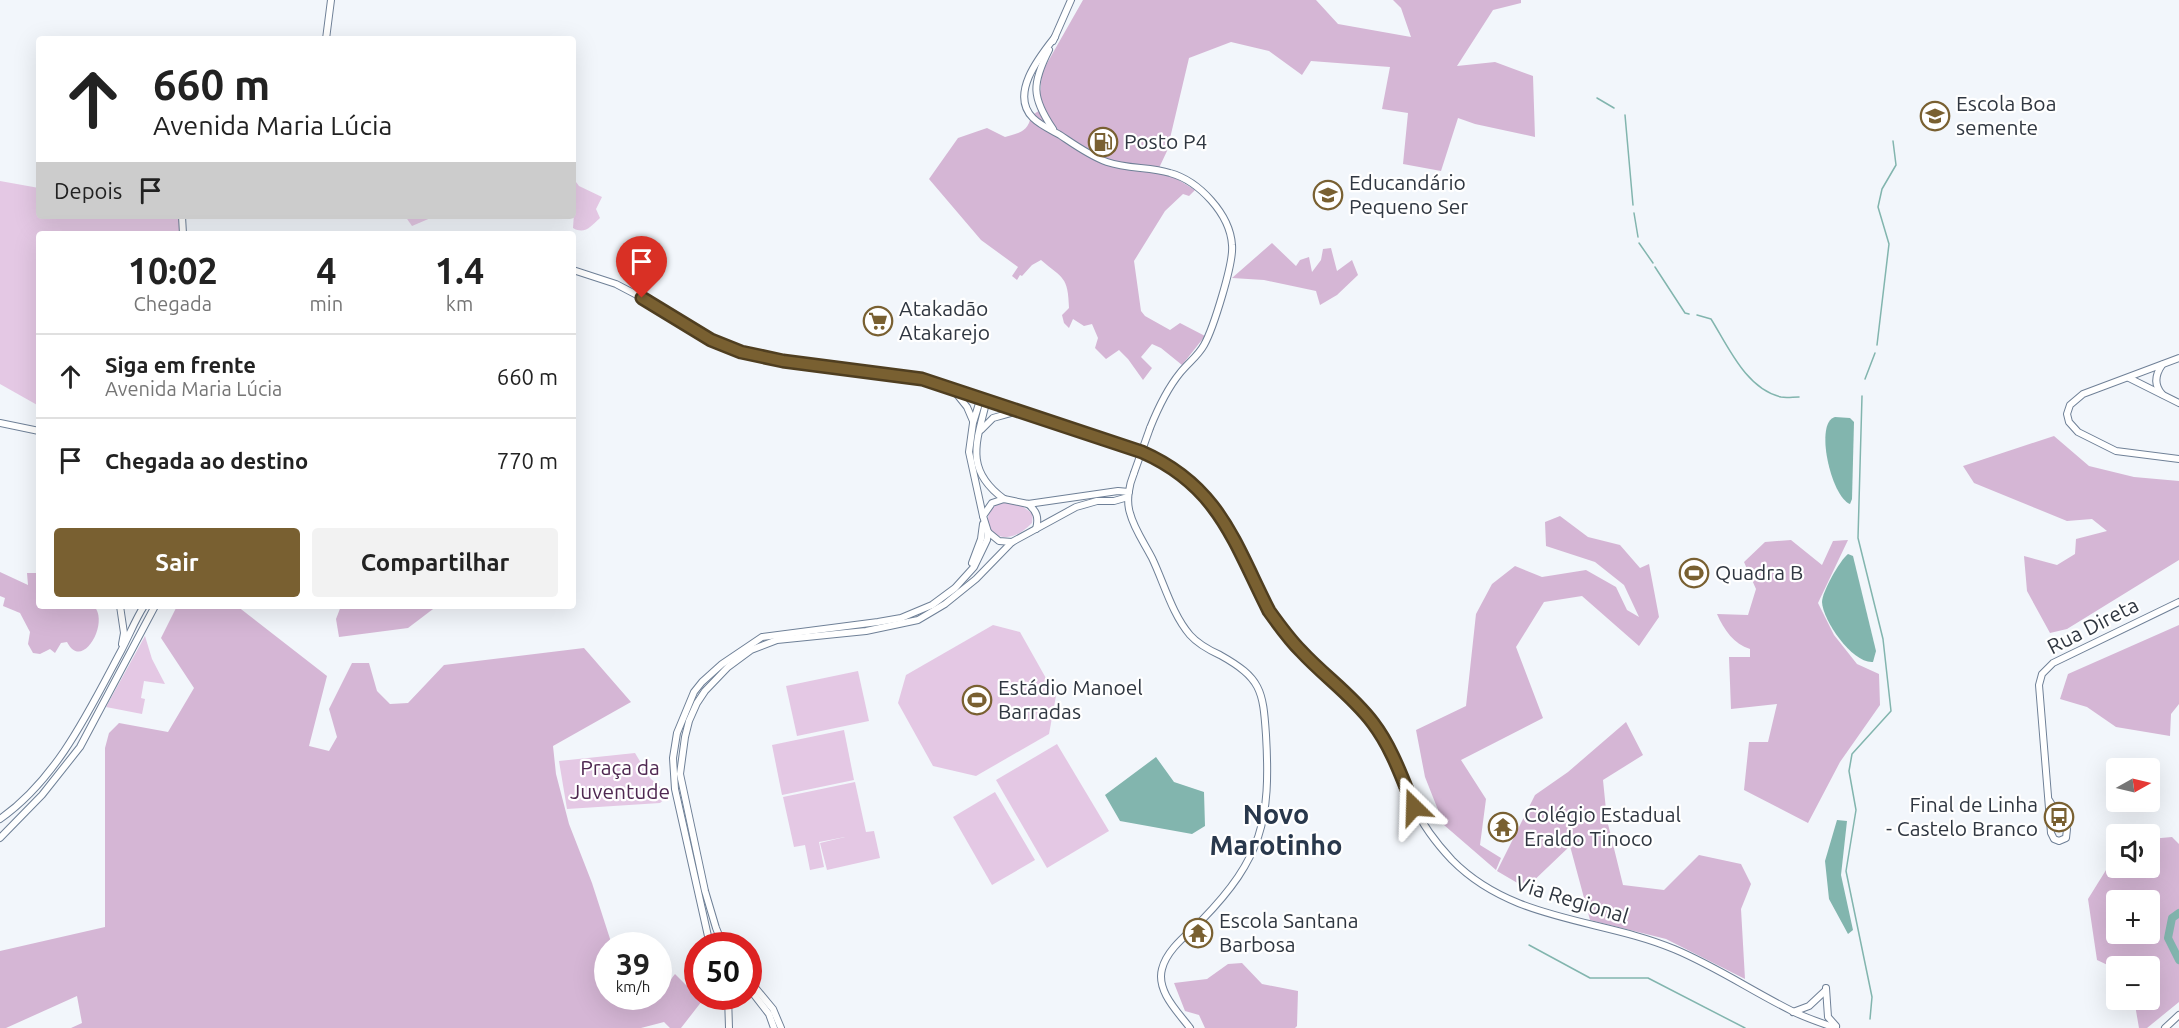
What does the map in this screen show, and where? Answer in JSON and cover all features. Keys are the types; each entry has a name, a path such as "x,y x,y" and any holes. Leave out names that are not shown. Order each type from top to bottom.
{"main road":[{"path":"326,36 332,0"},
{"path":"1054,132 1038,103 1035,85 1040,67 1071,0"},
{"path":"1055,37 1030,72 1026,93 1027,109 1032,117 1091,155 1107,162 1170,173 1185,180 1214,204 1227,222 1231,234 1232,258 1204,345 1174,382 1158,408 1131,481 1129,495 1130,514 1185,628 1202,645 1245,670 1257,684 1263,706 1267,791 1263,820 1257,840 1234,884 1173,950 1162,968 1162,982 1166,994 1190,1028"},
{"name":"Via Regional","path":"576,271 616,284 711,340 741,352 783,361 907,375 951,387 1142,452 1174,468 1189,479 1212,503 1231,532 1269,611 1301,651 1346,693 1372,722 1394,758 1414,807 1426,829 1463,870 1486,887 1532,909 1673,948 1793,1012 1838,1028"},
{"path":"2179,358 2090,391 2078,398 2067,410 2069,422 2078,432 2116,451 2179,459"},
{"path":"2162,365 2158,371 2157,382 2158,389 2165,396"},
{"path":"2129,378 2179,403"},
{"path":"951,387 967,407 973,423"},
{"path":"984,398 973,423 969,458 988,532 999,541 1012,542"},
{"path":"984,398 975,453 977,466 987,485 1004,499 1028,504 1118,491 1129,495"},
{"path":"979,433 993,418 1020,410"},
{"path":"0,423 36,429"},
{"path":"1118,491 1131,481"},
{"path":"718,932 705,891 680,774 680,759 689,722 705,691 728,667 752,650 775,640 890,627 925,616 945,604 971,583 1012,542 1076,507 1097,501 1114,501 1129,495"},
{"path":"965,578 981,539 983,518 992,503 1004,499"},
{"path":"1114,501 1130,514"},
{"path":"1028,504 1036,511 1036,529"},
{"path":"707,932 675,789 673,758 677,733 694,692 722,664 762,637 901,618 932,605 965,578 974,567 984,548 988,532"},
{"name":"Rua Direta","path":"2049,800 2067,829 2067,834 2062,840 2056,840 2052,836 2040,706 2040,679 2044,670 2053,663 2179,602"},
{"path":"120,609 124,633 122,650"},
{"path":"0,819 29,793 61,756 81,725 142,609"},
{"path":"0,838 42,795 80,747 153,609"},
{"path":"1793,1012 1809,1006 1826,990 1828,1017 1838,1028"},
{"path":"762,996 773,1009 781,1028"},
{"path":"762,1005 769,1014 774,1028"},
{"path":"728,1010 729,1028"},
{"path":"2165,1028 2179,1015"}],"green space":[{"path":"0,181 36,187 36,219 179,219 179,231 36,231 36,404 0,384"},
{"path":"576,182 579,186 602,197 596,209 600,218 584,230 573,228 574,219 576,219"},
{"path":"407,219 428,219 412,226"},
{"path":"1012,502 1033,514 1032,523 1020,533 1009,537 1000,536 989,526 990,511 996,504"},
{"name":"Quadra B","path":"1701,567 1702,577 1687,578 1686,568"},
{"name":"Estádio Manoel Barradas","path":"993,625 1020,632 1056,696 1049,734 976,776 933,766 898,703 906,675"},
{"path":"145,636 152,659 165,684 144,681 141,698 145,699 142,714 106,707"},
{"path":"858,671 869,721 797,736 786,686"},
{"path":"844,730 854,780 782,795 772,745"},
{"path":"1057,744 1109,831 1047,868 996,780"},
{"name":"Praça da Juventude","path":"635,753 650,778 669,795 660,803 567,809 559,761"},
{"path":"855,782 866,832 874,831 880,858 827,870 820,843 845,837 819,842 824,867 810,870 805,845 794,847 783,797"},
{"path":"995,792 1035,860 992,885 953,817"}],"shaded area":[{"path":"1083,0 1316,0 1338,24 1411,37 1401,8 1393,0 1521,0 1521,3 1493,10 1457,66 1495,62 1533,76 1535,137 1458,118 1441,171 1403,164 1408,113 1382,109 1390,67 1311,61 1302,75 1269,51 1231,42 1189,58 1167,151 1159,168 1195,190 1189,196 1183,194 1165,211 1134,261 1141,311 1145,316 1170,330 1180,323 1205,336 1182,365 1161,348 1152,344 1141,357 1152,368 1143,380 1119,350 1106,359 1095,348 1098,338 1092,324 1084,326 1073,319 1069,328 1064,323 1062,315 1069,308 1068,298 1066,284 1059,275 1041,260 1032,265 1022,276 1020,275 1017,280 1012,276 1018,267 981,240 929,179 958,138 987,128 1005,137 1025,129 1031,116 1043,108 1040,94 1042,72"},
{"path":"1272,243 1296,266 1300,260 1309,257 1312,272 1321,260 1323,249 1331,248 1337,271 1352,260 1358,275 1337,295 1320,305 1316,291 1264,280 1232,278"},
{"path":"1835,417 1850,418 1854,422 1850,504 1837,488 1828,460 1826,432 1829,422"},
{"path":"2054,436 2089,466 2134,477 2179,481 2179,560 2067,629 2050,633 2027,591 2024,556 2057,565 2075,554 2076,539 2107,531 2092,519 2067,521 1974,483 1963,466"},
{"path":"1560,516 1588,537 1620,545 1640,568 1649,564 1659,617 1639,646 1582,596 1544,602 1516,647 1543,718 1461,760 1486,799 1480,845 1501,858 1496,870 1444,825 1425,777 1416,730 1466,706 1476,614 1492,584 1515,566 1542,577 1586,570 1616,587 1627,610 1639,617 1624,585 1595,562 1546,546 1545,522"},
{"path":"1791,540 1822,565 1833,541 1848,540 1818,603 1834,635 1857,664 1879,674 1880,705 1840,762 1808,823 1744,790 1749,742 1768,742 1777,704 1731,709 1729,657 1750,657 1750,649 1739,644 1730,636 1717,614 1748,615 1756,589 1744,562 1765,542"},
{"path":"1848,554 1853,556 1876,651 1873,662 1865,661 1857,656 1840,640 1828,620 1822,602 1836,569"},
{"path":"0,572 28,585 27,573 36,573 36,609 96,609 99,623 96,633 92,642 80,651 73,650 67,642 61,643 55,653 50,649 40,654 33,653 28,644 30,632 20,613 3,606 5,598 0,596"},
{"path":"176,609 241,609 327,676 309,746 329,751 337,737 329,709 352,663 369,663 377,691 390,704 408,703 444,665 584,648 631,702 553,746 556,774 569,824 608,932 594,932 594,1010 672,1010 672,978 675,974 684,983 684,1010 695,1010 681,1028 670,1028 664,1022 641,1028 71,1028 82,1023 77,996 6,1028 0,1028 0,951 105,927 105,748 109,733 119,723 168,732 194,688 161,638"},
{"path":"340,609 433,609 408,628 339,637 336,619"},
{"path":"2179,625 2179,704 2171,714 2170,736 2116,727 2087,707 2060,699 2068,674"},
{"path":"1626,722 1643,755 1603,780 1607,820 1623,885 1664,890 1699,855 1741,864 1751,884 1741,909 1745,979 1666,939 1590,920 1570,846 1526,888 1497,871 1535,795 1568,772"},
{"path":"1156,757 1174,782 1204,792 1205,826 1192,834 1120,821 1105,795"},
{"path":"1837,820 1847,821 1841,875 1853,930 1848,934 1829,899 1825,861"},
{"path":"2172,837 2179,844 2179,1002 2147,1028 2139,1028 2136,1010 2160,1010 2160,956 2106,956 2106,964 2097,960 2088,899 2106,870 2106,878 2160,878 2160,838"},
{"path":"1242,963 1262,984 1298,991 1297,1026 1295,1028 1205,1028 1199,1015 1185,1011 1174,983 1207,979 1228,964"}],"waterway":[{"path":"1597,98 1614,108"},
{"path":"1625,115 1633,205"},
{"path":"1877,345 1889,244 1878,207 1882,189 1896,165 1893,141"},
{"path":"1634,213 1638,237"},
{"path":"1639,243 1653,263"},
{"path":"1655,267 1685,313 1689,314"},
{"path":"1697,315 1711,319 1739,365 1758,385 1781,397 1799,397"},
{"path":"1865,379 1875,353"},
{"path":"1862,396 1858,538 1883,639 1891,711 1852,754 1849,771 1856,810 1846,871 1872,997 1870,1019"},
{"path":"2179,913 2172,918 2168,938 2179,960"},
{"path":"1529,945 1590,978 1648,978 1745,1028"}],"place":[{"name":"Escola Boa semente","path":"1935,116"},
{"name":"Posto P4","path":"1103,142"},
{"name":"Educandário Pequeno Ser","path":"1328,195"},
{"name":"Atakadão Atakarejo","path":"878,321"},
{"name":"Quadra B","path":"1694,573"},
{"name":"Estádio Manoel Barradas","path":"977,700"},
{"name":"Final de Linha - Castelo Branco","path":"2059,817"},
{"name":"Colégio Estadual Eraldo Tinoco","path":"1503,827"},
{"name":"Escola Santana Barbosa","path":"1198,933"}],"district":[{"name":"Novo Marotinho","path":"1276,830"}],"route":[{"path":"642,298 725,347 783,361 907,375 922,379 1142,452 1174,468 1189,479 1212,503 1231,532 1269,611 1278,623 1301,651 1346,693 1372,722 1394,758 1414,807"}]}
